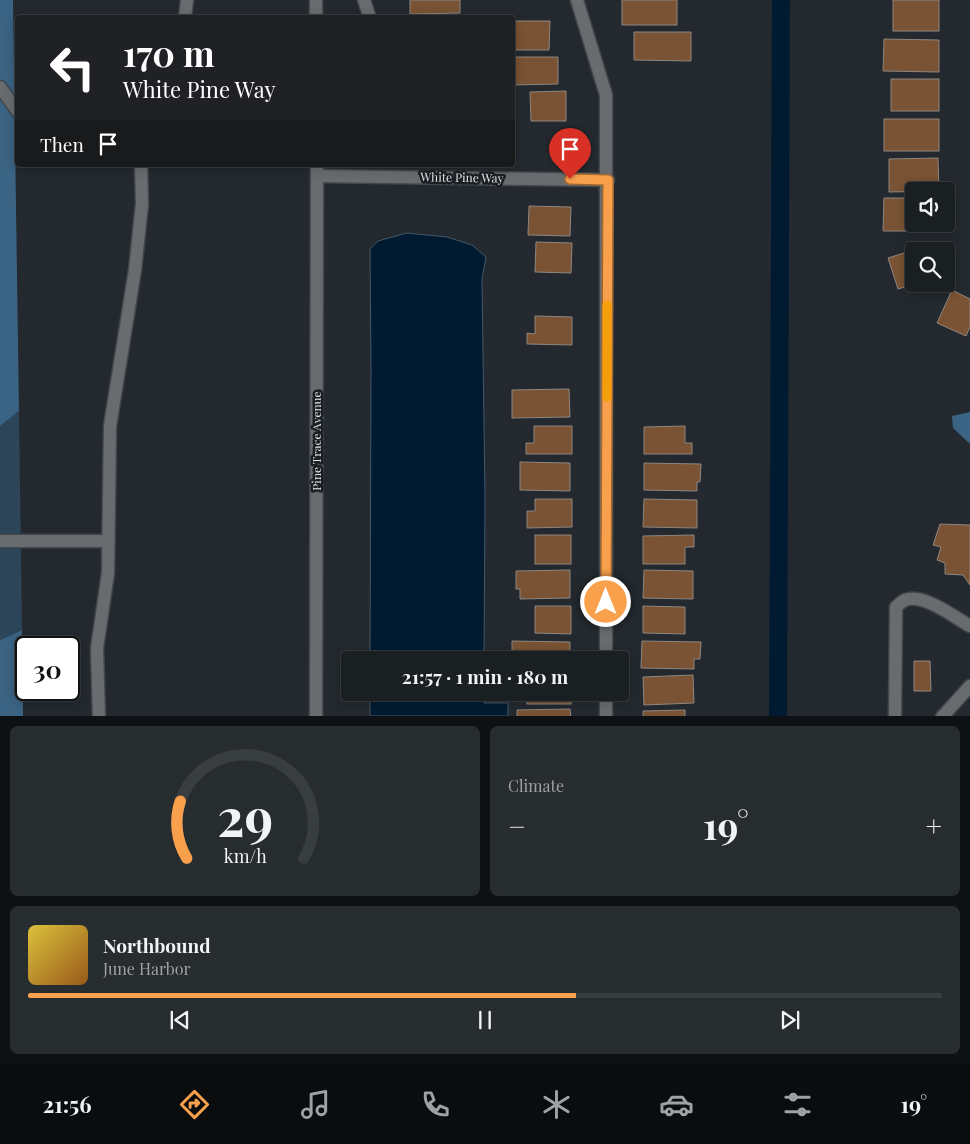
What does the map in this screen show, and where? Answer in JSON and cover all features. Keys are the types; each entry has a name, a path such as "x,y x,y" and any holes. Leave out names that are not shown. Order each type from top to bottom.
{"street":[{"path":"185,15 186,0"},
{"path":"316,0 316,15"},
{"path":"364,0 369,15"},
{"path":"577,0 606,95 608,180 606,651"},
{"path":"0,87 15,108"},
{"path":"98,716 97,648 108,573 110,426 142,204 141,167"},
{"name":"White Pine Way","path":"317,171 399,171 608,180"},
{"name":"Pine Trace Avenue","path":"316,716 317,171"},
{"path":"0,541 108,542"},
{"path":"896,716 896,607 903,600 914,598 925,600 970,626"},
{"path":"942,716 970,686"},
{"path":"606,701 606,716"}],"shaded area":[{"path":"0,0 13,0 19,411 0,426"},
{"path":"407,233 447,237 472,245 486,257 482,279 485,497 484,651 370,651 370,249 378,241"},
{"path":"19,411 22,630 0,640 0,426"},
{"path":"970,412 970,444 953,428 952,416"},
{"path":"22,630 22,636 15,636 15,701 23,701 23,716 0,716 0,640"},
{"path":"370,701 484,701 484,703 508,703 508,716 370,716"}],"building":[{"path":"410,0 460,0 460,13 410,14"},
{"path":"622,0 677,0 677,25 622,25"},
{"path":"893,0 939,0 939,31 893,31"},
{"path":"515,21 550,21 549,50 515,50"},
{"path":"634,32 691,32 691,61 634,60"},
{"path":"884,39 939,40 939,72 883,71"},
{"path":"515,57 558,57 558,84 515,85"},
{"path":"891,79 939,79 939,111 891,111"},
{"path":"566,91 566,121 531,121 530,92"},
{"path":"884,119 939,119 939,151 884,151"},
{"path":"938,158 939,182 905,182 905,192 889,192 889,159"},
{"path":"884,198 905,198 905,231 883,231"},
{"path":"529,206 571,207 570,236 528,235"},
{"path":"536,242 572,243 571,273 535,272"},
{"path":"905,253 905,287 898,289 888,258"},
{"path":"951,292 955,292 970,299 970,327 966,336 937,323"},
{"path":"535,316 572,317 572,345 527,344 527,333 535,334"},
{"path":"569,389 570,417 512,418 512,390"},
{"path":"534,426 572,426 572,454 526,454 526,443 534,443"},
{"path":"685,426 685,443 692,443 692,454 644,454 644,427"},
{"path":"520,462 570,463 570,491 520,490"},
{"path":"644,463 701,464 700,482 697,482 697,491 644,490"},
{"path":"535,499 572,499 572,527 527,528 527,511 535,511"},
{"path":"644,499 697,500 697,528 643,527"},
{"path":"940,524 970,525 970,585 963,575 945,574 945,563 937,560 941,547 933,545"},
{"path":"535,535 571,535 571,564 535,564"},
{"path":"694,535 694,547 685,547 685,564 643,564 643,536"},
{"path":"570,570 570,598 520,599 520,589 516,589 516,571"},
{"path":"644,570 693,571 693,599 643,598"},
{"path":"535,606 571,606 571,634 535,633"},
{"path":"643,606 685,607 685,634 643,633"},
{"path":"512,641 570,642 570,651 512,651"},
{"path":"642,641 701,642 700,659 694,659 694,669 641,668"},
{"path":"914,661 930,661 931,691 914,691"},
{"path":"693,675 694,703 644,705 643,677"},
{"path":"527,701 571,701 571,704 527,704"},
{"path":"570,709 571,716 517,716 517,710"},
{"path":"685,710 685,716 643,716 643,711"}],"waterway":[{"path":"778,716 781,0"}],"slow traffic":[{"path":"607,305 607,397"}],"route":[{"path":"570,179 608,180 606,602"}]}
